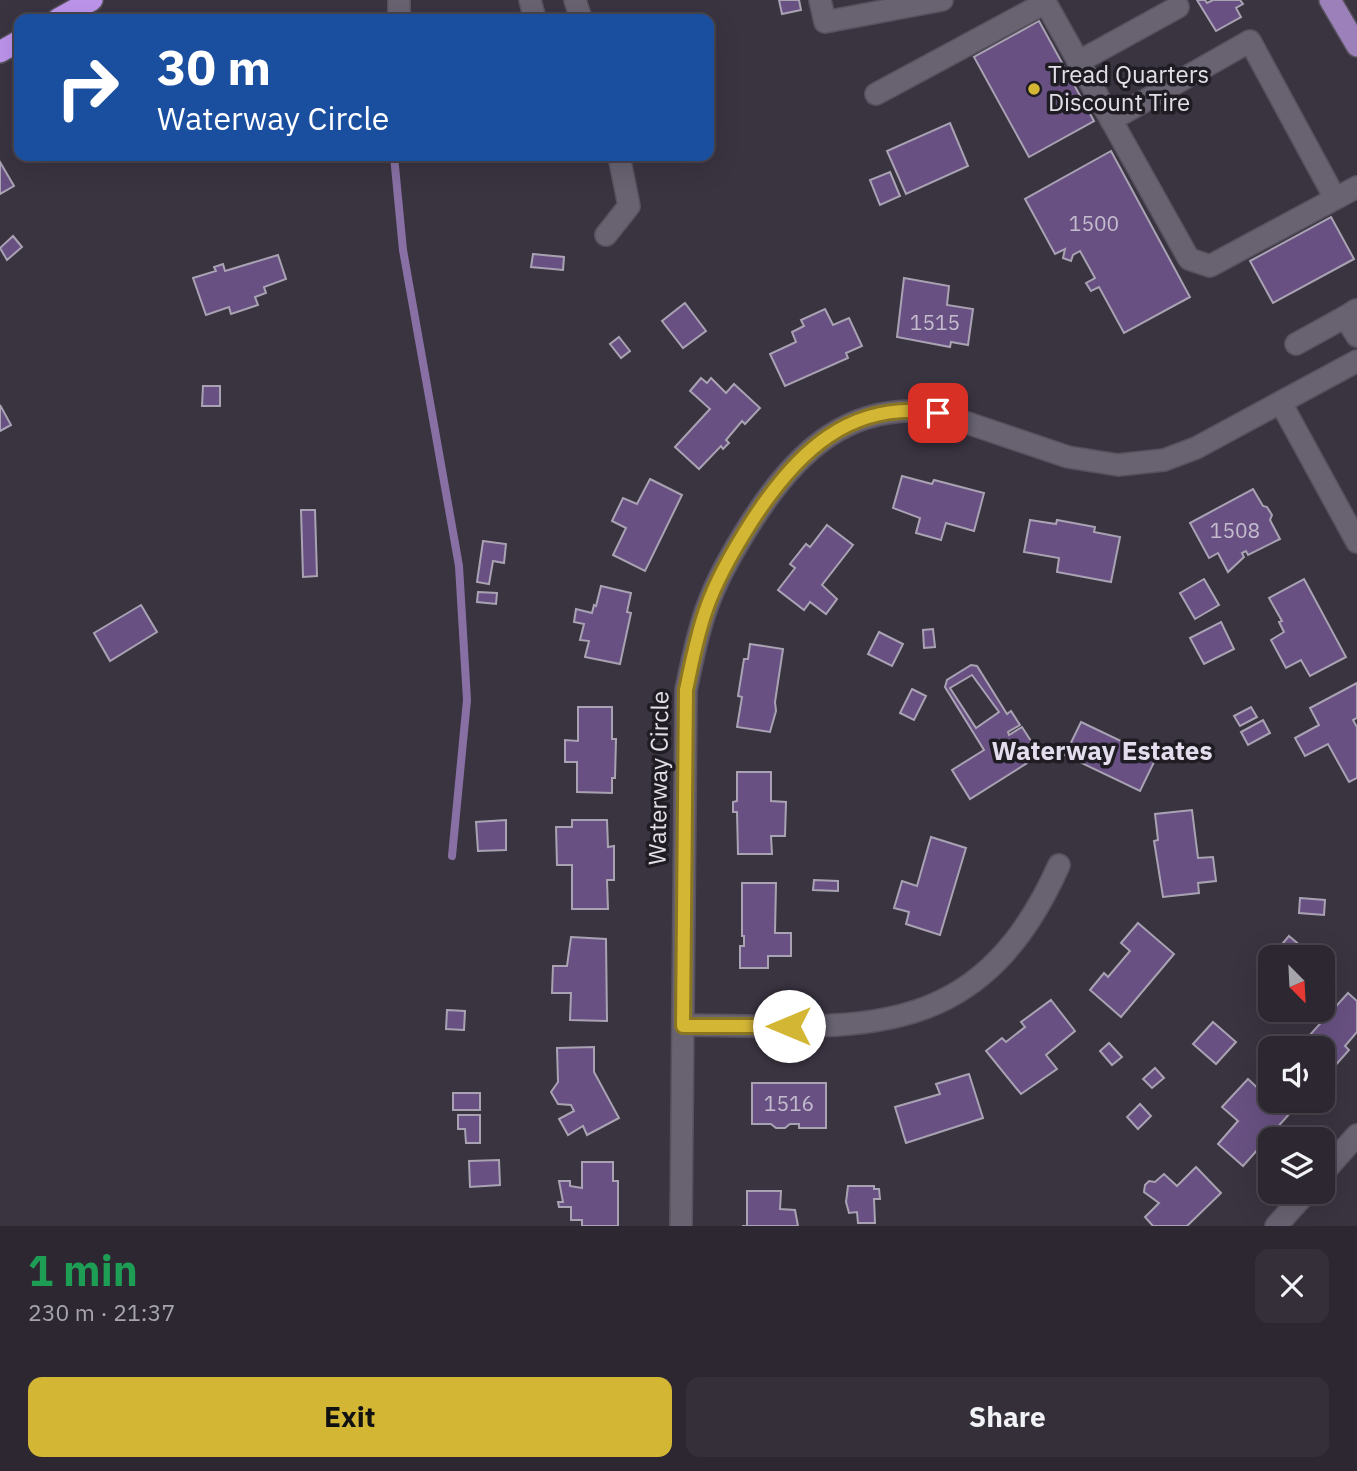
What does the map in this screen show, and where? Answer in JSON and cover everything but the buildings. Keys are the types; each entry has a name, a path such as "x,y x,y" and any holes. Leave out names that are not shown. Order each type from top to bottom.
{"highway":[{"path":"67,14 92,0"}],"main road":[{"path":"1330,0 1357,46"}],"street":[{"path":"820,0 825,22 942,0"},
{"path":"876,94 1045,1 1189,258 1210,266 1357,187"},
{"path":"1078,62 1178,6"},
{"path":"1111,120 1250,41 1335,198"},
{"path":"606,235 629,206 620,161"},
{"path":"1296,344 1351,313 1357,336"},
{"name":"Waterway Circle","path":"681,1226 686,690 697,638 724,567 768,496 813,447 840,428 887,412 918,410 938,413 1068,457 1088,462 1127,465 1164,460 1196,448 1357,361"},
{"path":"1281,403 1357,542"},
{"path":"683,1026 863,1023 885,1021 938,1004 975,983 1005,954 1030,922 1059,865"},
{"path":"1335,1160 1357,1135"},
{"path":"1276,1226 1296,1204"}],"waterway":[{"path":"394,161 403,250 459,566 467,700 452,856"}],"place":[{"name":"Tread Quarters Discount Tire","path":"1034,89"}],"district":[{"name":"Waterway Estates","path":"1102,751"}],"route":[{"path":"789,1026 683,1026 686,690 697,638 707,606 735,547 768,496 813,447 840,428 870,416 918,410 938,413"}]}
